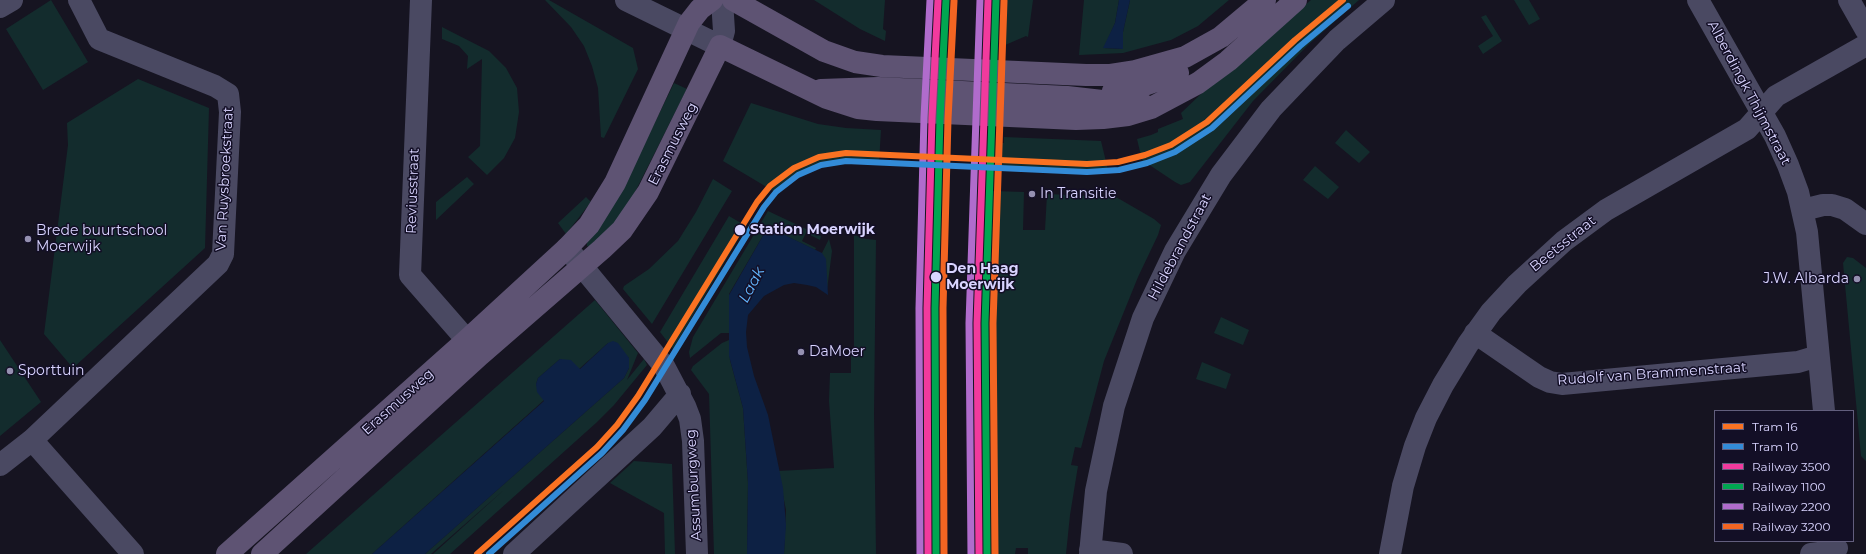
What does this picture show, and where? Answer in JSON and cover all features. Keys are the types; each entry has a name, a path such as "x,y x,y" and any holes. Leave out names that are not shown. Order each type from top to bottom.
{"main road":[{"name":"Erasmusweg","path":"262,554 473,348 589,225 611,192 652,107 686,29 694,16 712,0"},
{"path":"733,0 824,52 861,80 878,88"},
{"path":"1067,97 1134,88 1172,76 1202,59 1221,38 1265,0"},
{"path":"720,46 838,102 876,110 1076,119 1109,118 1136,113 1156,106 1214,72 1296,0"},
{"path":"824,52 849,61 882,66 1109,75 1142,70 1173,62 1202,49 1221,38"},
{"name":"Erasmusweg","path":"227,554 473,348 581,267 612,240 640,206 720,46"},
{"path":"808,89 826,90 878,88 1067,97 1121,102 1172,96"}],"street":[{"path":"0,7 12,0"},
{"name":"Van Ruysbroekstraat","path":"0,465 32,440 218,264 223,254 230,112 228,94 215,86 100,39 79,0"},
{"name":"Reviusstraat","path":"421,0 410,275 473,348"},
{"path":"626,0 720,46"},
{"name":"Erasmusweg","path":"720,46 724,31 722,0"},
{"name":"Hildebrandstraat","path":"1090,552 1096,491 1114,406 1143,318 1178,245 1221,175 1271,109 1337,40 1384,0"},
{"name":"Alberdingk Thijmstraat","path":"1698,0 1762,113 1786,159 1803,210 1824,410"},
{"path":"1849,0 1866,30"},
{"name":"Beetsstraat","path":"1390,554 1400,501 1415,446 1443,385 1475,333 1491,312 1526,274 1579,229 1616,203 1747,129 1776,96 1866,45"},
{"path":"1803,210 1823,205 1832,205 1845,209 1866,224"},
{"path":"514,554 652,428 680,394 664,366 581,267 567,248"},
{"name":"Rudolf van Brammenstraat","path":"1475,333 1539,376 1550,382 1562,384 1798,362 1818,356"},
{"name":"Assumburgweg","path":"680,394 690,419 693,441 697,554"},
{"path":"32,440 133,554"},
{"path":"1811,554 1827,552 1837,548"},
{"path":"1090,552 1122,554"}],"green space":[{"path":"51,0 88,62 43,90 6,29"},
{"path":"545,0 549,0 633,48 638,69 604,138 601,137 598,88 592,66 584,46 571,27"},
{"path":"814,0 885,0 883,29 886,31 885,41 860,29"},
{"path":"1004,0 1033,0 1028,37 1026,36 1003,46"},
{"path":"1084,0 1119,0 1115,23 1104,48 1122,49 1123,32 1130,0 1229,0 1198,26 1171,40 1123,53 1079,55"},
{"path":"1311,0 1359,0 1308,45 1253,101 1190,182 1181,185 1142,160 1137,139 1158,132 1158,129 1183,119 1181,113 1203,92"},
{"path":"1514,0 1529,0 1540,19 1529,25"},
{"path":"1486,15 1502,41 1483,54 1478,46 1493,36 1481,17"},
{"path":"442,27 489,51 506,68 517,88 519,112 515,138 504,158 487,175 468,157 480,146 482,59 467,69 468,56 459,46 442,39"},
{"path":"138,79 209,108 205,248 73,368 44,334 68,145 67,123"},
{"path":"674,83 687,89 635,192 615,224 590,247 587,246 587,242 624,186"},
{"path":"751,103 818,124 846,128 881,130 879,162 841,161 817,165 792,177 775,192 723,161"},
{"path":"1346,130 1370,152 1359,163 1335,143"},
{"path":"1004,137 1101,141 1108,170 1078,171 995,167 996,142 1004,143"},
{"path":"1315,166 1339,187 1328,199 1303,180"},
{"path":"467,177 474,184 436,220 436,202"},
{"path":"713,179 732,191 652,324 623,289 624,286 649,269 678,241 696,212"},
{"path":"993,191 1024,192 1023,230 1045,230 1047,194 1116,197 1154,219 1161,225 1104,361 1081,448 1075,447 1071,465 1078,466 1070,515 1066,554 1028,554 1028,548 1016,548 1015,554 993,554 991,403"},
{"path":"586,197 591,202 566,234 558,223"},
{"path":"768,211 821,236 820,240 806,233 802,241 816,248 815,250 768,227 729,294 730,333 721,333 690,358 689,352 693,337"},
{"path":"729,216 746,226 673,349 660,332"},
{"path":"854,235 866,239 876,240 874,414 876,554 784,554 786,510 778,471 834,468 829,401 830,373 851,373 851,352 854,352"},
{"path":"829,239 832,251 827,290 822,253"},
{"path":"1847,257 1853,258 1866,268 1866,461 1861,456 1843,263"},
{"path":"595,300 638,353 627,380 644,359 647,365 614,405 596,423 450,554 433,554 505,489 431,554 425,554 624,378 629,368 629,358 608,343 579,369 560,359 538,378 536,384 544,400 372,554 306,554"},
{"path":"1221,317 1249,330 1243,345 1214,333"},
{"name":"Sporttuin","path":"0,340 41,402 0,436"},
{"path":"729,340 730,360 743,408 748,483 747,554 714,554 709,394 691,370 693,366 722,343"},
{"path":"1202,362 1231,374 1226,389 1196,379"},
{"path":"634,461 672,464 675,554 665,554 664,513 610,483"}],"water":[{"path":"1119,0 1130,0 1123,32 1123,49 1103,48 1115,23"},
{"name":"Laak","path":"768,227 822,253 826,259 828,295 816,287 794,283 784,285 764,296 748,315 746,332 747,347 754,376 768,415 783,488 786,525 784,554 747,554 748,483 743,408 729,356 729,295"},
{"path":"613,341 618,343 629,358 629,368 624,378 425,554 372,554 544,401 537,392 536,384 538,378 560,359 571,360 580,369 608,343"}],"tram line":[{"name":"16","path":"477,554 597,447 617,425 638,396 757,202 770,186 794,168 819,157 846,153 1087,164 1118,162 1145,155 1171,145 1207,122 1295,40 1343,0"},
{"name":"10","path":"489,554 602,453 623,430 645,400 764,207 776,192 798,175 821,165 846,161 1087,172 1119,170 1147,163 1175,152 1212,128 1300,46 1348,6"}],"rail line":[{"name":"2200","path":"920,554 919,308 924,118 930,0"},
{"name":"3500","path":"928,554 927,308 932,118 938,0"},
{"name":"1100","path":"936,554 935,308 940,118 946,0"},
{"name":"2200","path":"971,554 969,323 980,0"},
{"name":"3500","path":"979,554 977,323 988,0"},
{"name":"1100","path":"987,554 985,323 996,0"},
{"name":"3200","path":"944,554 943,308 948,119 954,1"},
{"name":"3200","path":"995,554 993,323 1004,1"}],"place":[{"name":"In Transitie","path":"1032,194"},
{"name":"Station Moerwijk","path":"740,230"},
{"name":"Brede buurtschool Moerwijk","path":"28,239"},
{"name":"Den Haag Moerwijk","path":"936,277"},
{"name":"J.W. Albarda","path":"1857,279"},
{"name":"DaMoer","path":"801,352"},
{"name":"Sporttuin","path":"10,371"}]}
